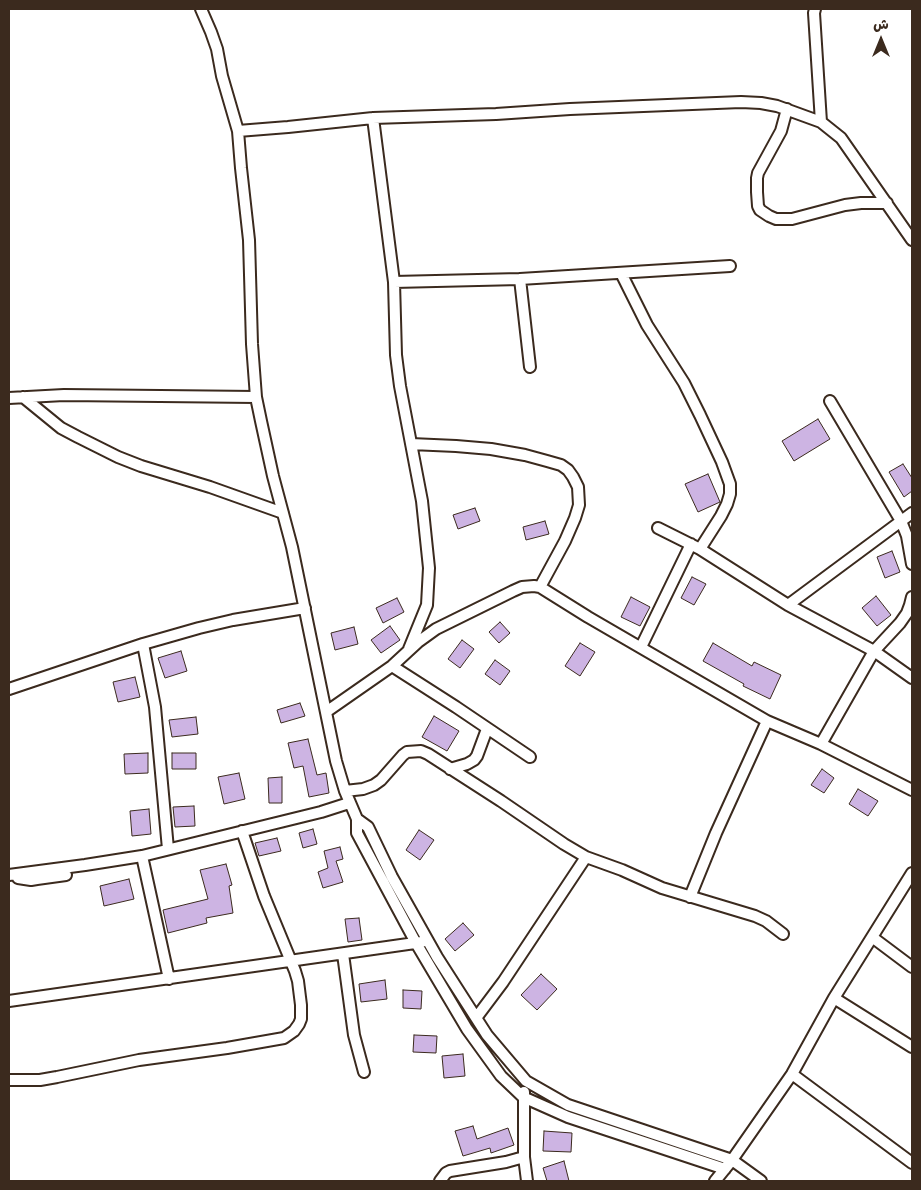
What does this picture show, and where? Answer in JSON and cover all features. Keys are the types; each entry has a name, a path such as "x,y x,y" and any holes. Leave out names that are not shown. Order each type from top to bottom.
{"street":[{"path":"201,9 217,49 222,76 238,131 240,168 249,240 256,397 265,443 292,547 336,761 344,791 357,819 357,833 416,943 467,1029 501,1076 523,1097 568,1117 732,1160 761,1181"},
{"path":"815,9 821,122"},
{"path":"238,131 373,118 741,102 761,103 787,109 821,122 841,138 912,240"},
{"path":"787,109 781,131 756,178 760,210 776,219 792,219 845,205 887,203"},
{"path":"373,118 394,282 396,355 422,501 429,574 427,605 409,650"},
{"path":"394,282 520,279 730,266"},
{"path":"621,273 647,325 684,383 722,462 730,484 730,498 724,511 695,547 641,647"},
{"path":"520,279 530,367"},
{"path":"9,398 101,395 256,397"},
{"path":"23,397 61,428 118,457 141,466 210,486 283,513"},
{"path":"830,401 901,521 907,536 912,564"},
{"path":"411,444 491,449 547,460 561,465 568,470 578,487 579,505 565,541 540,587"},
{"path":"788,605 912,513"},
{"path":"658,528 695,547 788,605 874,651 912,678"},
{"path":"326,712 392,666 418,642 436,629 522,587 534,586 540,587 767,721 821,744 912,790"},
{"path":"821,744 874,651 900,623 910,605 912,596"},
{"path":"9,689 143,644 199,628 305,608"},
{"path":"143,644 155,707 168,849"},
{"path":"392,666 530,757"},
{"path":"690,897 716,832 767,721"},
{"path":"450,769 466,764 478,756 487,729"},
{"path":"344,791 363,790 374,786 407,752 421,751 586,857 622,870 662,888 766,920 783,934"},
{"path":"9,875 84,866 142,856 321,812 349,802"},
{"path":"357,819 368,827 392,877 437,957 476,1018 487,1035 526,1081 568,1105 725,1169"},
{"path":"9,1080 40,1080 139,1060 227,1048 284,1038 294,1031 301,1019 299,988 295,971 264,896 242,831"},
{"path":"142,856 169,979"},
{"path":"476,1018 503,982 586,857"},
{"path":"716,1181 792,1074 834,998 912,873"},
{"path":"872,937 912,967"},
{"path":"9,1002 428,941"},
{"path":"343,954 354,1034 364,1072"},
{"path":"834,998 912,1047"},
{"path":"792,1074 912,1163"},
{"path":"526,1081 523,1097 524,1157 527,1181"},
{"path":"440,1181 450,1171 506,1162 524,1157"}],"building":[{"path":"818,419 830,439 794,461 782,441"},
{"path":"903,464 912,478 912,491 904,497 889,472"},
{"path":"708,474 720,502 698,512 685,484"},
{"path":"475,508 480,521 458,529 453,515"},
{"path":"545,521 549,534 526,540 523,527"},
{"path":"892,551 900,572 885,578 877,557"},
{"path":"692,577 706,584 694,605 681,598"},
{"path":"876,596 891,615 877,626 862,608"},
{"path":"631,597 650,607 640,626 621,617"},
{"path":"397,598 404,612 383,623 376,608"},
{"path":"500,622 510,633 499,643 489,632"},
{"path":"390,626 400,640 381,653 371,640"},
{"path":"354,627 358,644 335,650 331,633"},
{"path":"462,640 474,649 460,668 448,659"},
{"path":"580,643 595,652 580,676 565,666"},
{"path":"713,643 752,666 754,662 781,675 770,699 743,686 744,684 703,661"},
{"path":"181,651 187,671 165,678 158,658"},
{"path":"495,660 510,671 500,685 485,674"},
{"path":"135,677 140,697 118,702 113,682"},
{"path":"300,703 305,716 281,723 277,710"},
{"path":"434,716 459,731 447,751 422,737"},
{"path":"196,717 198,734 172,737 169,720"},
{"path":"308,739 317,775 326,773 329,793 309,797 303,766 294,768 288,743"},
{"path":"148,753 148,773 125,774 124,754"},
{"path":"172,753 196,753 196,769 172,769"},
{"path":"822,769 834,778 824,793 811,785"},
{"path":"239,773 245,799 224,804 218,777"},
{"path":"282,777 282,803 269,803 268,778"},
{"path":"858,789 878,801 868,816 849,804"},
{"path":"194,806 195,826 175,827 173,807"},
{"path":"149,809 151,834 132,836 130,811"},
{"path":"313,829 317,844 303,848 299,833"},
{"path":"419,830 434,840 420,860 406,850"},
{"path":"277,838 281,851 259,856 255,843"},
{"path":"340,847 343,859 336,861 343,882 323,888 318,872 328,868 324,851"},
{"path":"226,864 232,885 229,886 233,913 206,918 207,923 168,933 163,910 208,899 200,870"},
{"path":"129,879 134,899 104,906 100,886"},
{"path":"359,918 362,940 348,942 345,919"},
{"path":"463,923 474,935 455,951 445,939"},
{"path":"541,974 557,989 537,1010 521,995"},
{"path":"385,980 387,999 361,1002 359,984"},
{"path":"403,990 422,991 421,1009 403,1008"},
{"path":"414,1035 437,1036 436,1053 413,1052"},
{"path":"463,1054 465,1076 444,1078 442,1056"},
{"path":"473,1126 477,1139 508,1128 514,1145 491,1153 490,1148 463,1156 455,1131"},
{"path":"544,1131 572,1133 571,1152 543,1151"},
{"path":"564,1161 569,1181 547,1181 543,1168"}]}
